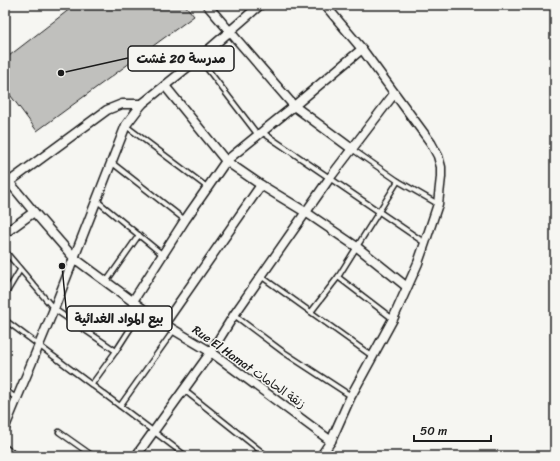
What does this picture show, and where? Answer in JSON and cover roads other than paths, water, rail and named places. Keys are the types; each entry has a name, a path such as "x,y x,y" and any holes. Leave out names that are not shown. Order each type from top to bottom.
{"street":[{"path":"207,5 294,106 352,149"},
{"path":"5,427 54,309 126,125 142,104 199,58 260,5"},
{"path":"321,456 331,441 351,396 392,319 407,287 425,243 438,204 441,177 441,167 438,156 431,143 362,49 325,5"},
{"path":"133,301 164,255 185,220 226,161 362,49"},
{"path":"164,86 226,161 357,248 407,287"},
{"path":"136,456 211,352 234,315 329,179 394,94"},
{"path":"7,180 107,110 122,104 142,104"},
{"name":"Rue El Hamat زنقة الحامات","path":"7,180 74,258 143,309 211,352 331,441"},
{"path":"165,323 261,185"},
{"path":"5,233 34,212"}],"lane":[{"path":"199,58 260,134 425,243"},
{"path":"126,125 207,187"},
{"path":"352,149 398,181 438,204"},
{"path":"111,162 185,220"},
{"path":"311,312 338,277 398,181"},
{"path":"96,200 164,255"},
{"path":"106,282 139,235"},
{"path":"5,251 54,309 116,351"},
{"path":"5,295 20,270"},
{"path":"262,276 372,356"},
{"path":"338,277 392,319"},
{"path":"92,384 116,351 143,309"},
{"path":"234,315 282,351 351,396"},
{"path":"5,320 186,456"},
{"path":"120,406 174,330"},
{"path":"5,390 16,398"},
{"path":"184,390 267,456"},
{"path":"60,432 93,456"},
{"path":"5,448 17,456"}],"place":[{"name":"مدرسة 20 غشت","path":"61,73"},
{"name":"بيع المواد الغدائية","path":"62,266"}]}
